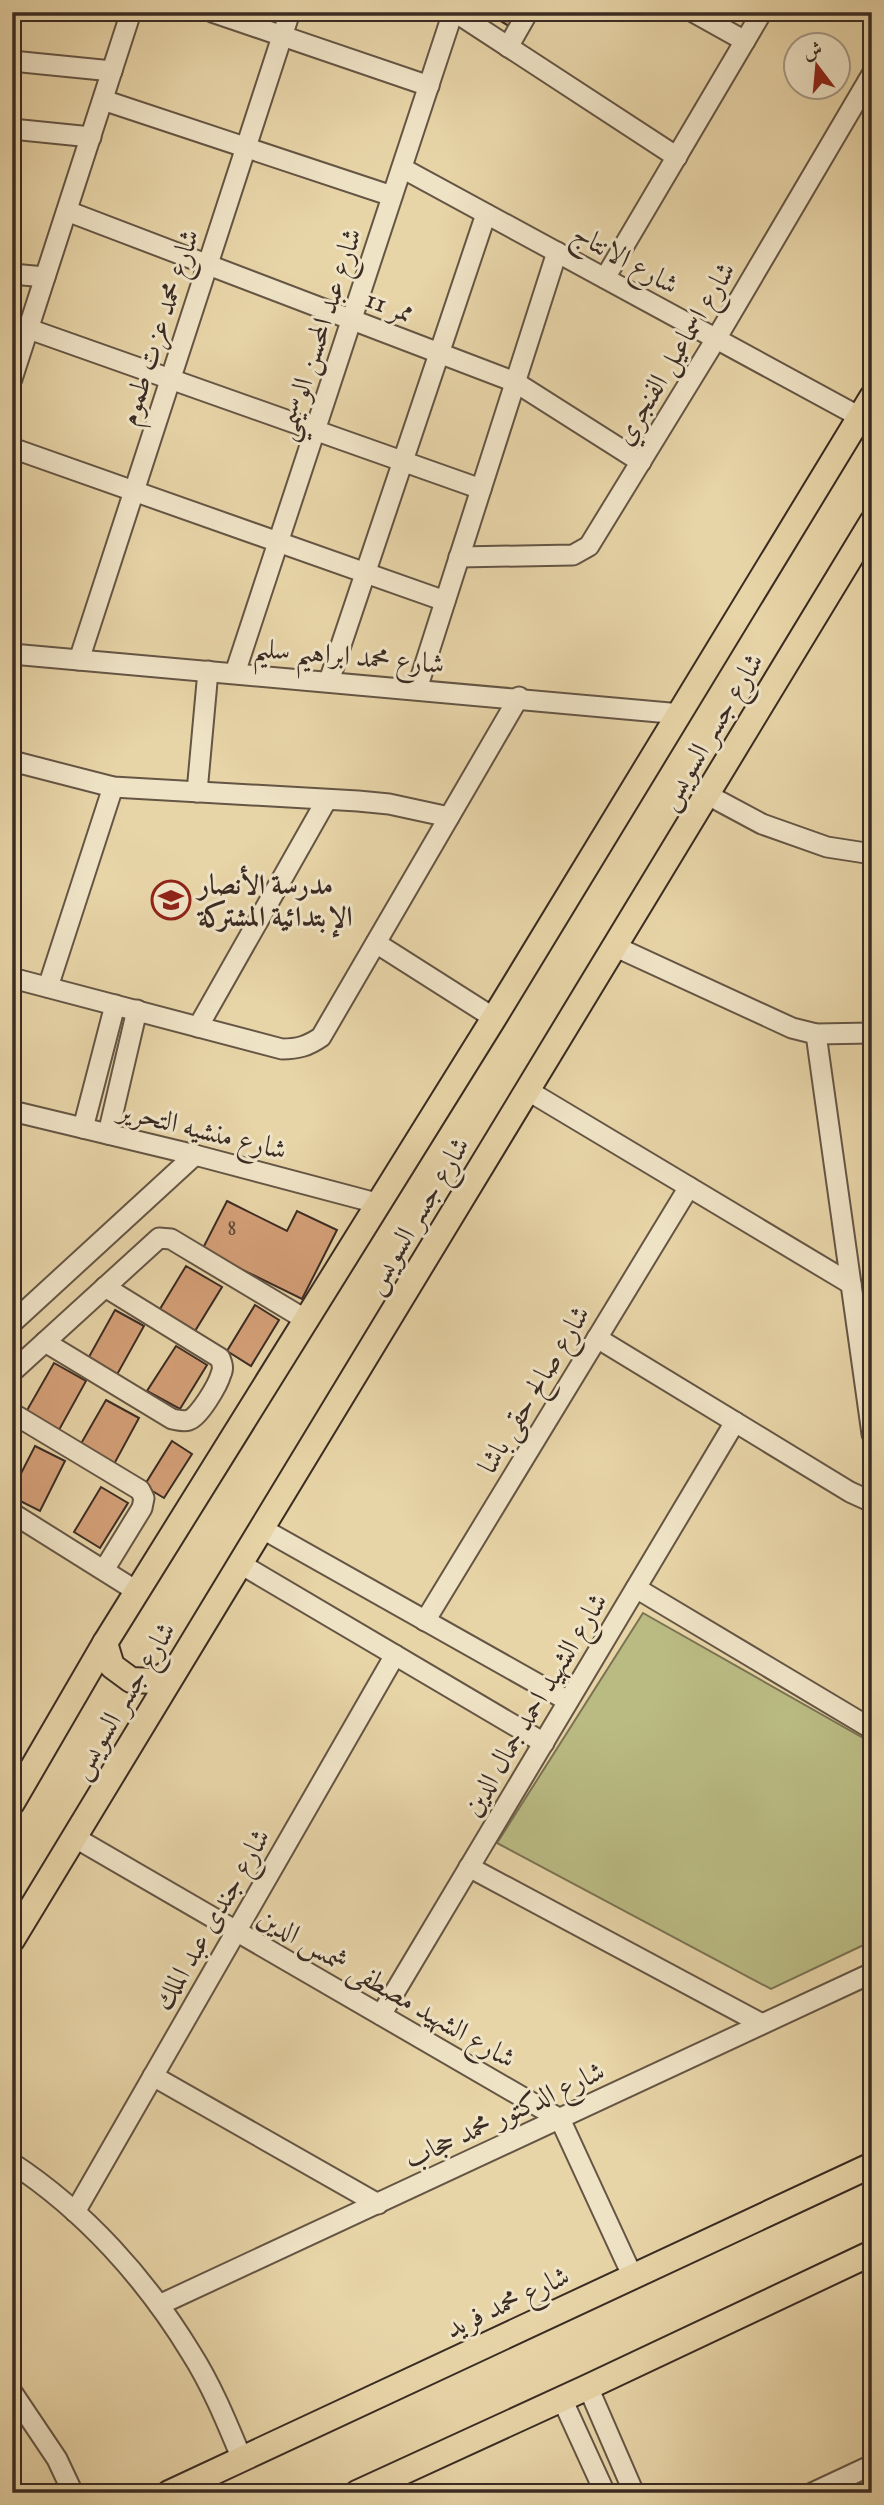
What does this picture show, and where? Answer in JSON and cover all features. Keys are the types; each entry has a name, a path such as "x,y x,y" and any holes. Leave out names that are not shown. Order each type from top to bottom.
{"main road":[{"name":"شارع جسر السويس","path":"12,1803 106,1643 380,1204 866,407"},
{"name":"شارع جسر السويس","path":"12,1940 706,794 865,543 872,522"},
{"path":"106,1643 113,1666 131,1680 155,1681 176,1668"},
{"name":"شارع محمد فريد","path":"169,2493 872,2165"},
{"path":"357,2493 872,2253"}],"street":[{"path":"12,379 131,12"},
{"path":"212,12 429,86"},
{"name":"شارع محمد عزت طموم","path":"79,660 290,12"},
{"path":"454,12 677,157"},
{"name":"شارع عبد المحسن الوسيمي","path":"236,673 454,12"},
{"path":"508,47 528,12"},
{"path":"693,12 745,41"},
{"path":"605,278 762,12"},
{"path":"12,61 112,71"},
{"name":"شارع اسماعيل الفنجري","path":"459,557 573,555 595,538 872,74"},
{"path":"103,100 392,196"},
{"path":"12,129 91,137"},
{"name":"شارع الانتاج","path":"402,168 716,339 866,407"},
{"name":"ممر 11","path":"66,211 515,382 641,462"},
{"path":"329,681 486,214"},
{"path":"417,689 557,252"},
{"path":"12,274 45,277"},
{"path":"29,329 481,488"},
{"path":"12,448 445,601"},
{"name":"شارع محمد ابراهيم سليم","path":"12,654 681,714"},
{"path":"197,792 208,671"},
{"path":"12,978 282,1049 303,1047 321,1037 519,698"},
{"path":"12,761 113,787 388,804 449,817"},
{"path":"48,987 113,787"},
{"path":"706,794 762,824 827,846 872,854"},
{"path":"198,1027 326,801"},
{"path":"376,943 494,1018"},
{"path":"614,946 792,1028 816,1034 872,1033"},
{"path":"83,1128 116,1005"},
{"path":"108,1134 137,1010"},
{"path":"816,1034 872,1434"},
{"path":"527,1090 851,1284"},
{"name":"شارع منشيه التحرير","path":"14,1114 195,1155 380,1204"},
{"path":"12,1323 195,1155"},
{"name":"شارع صالح حقى باشا","path":"425,1620 689,1187"},
{"path":"12,1372 159,1238 171,1239 308,1321"},
{"path":"45,1342 172,1419 190,1420 198,1415 222,1374 223,1365 220,1358 105,1287"},
{"path":"597,1338 850,1492 872,1502"},
{"path":"12,1413 140,1490 144,1498 142,1508 104,1570"},
{"name":"شارع الشهيد احمد جمال الدين","path":"381,2015 735,1422"},
{"path":"12,1513 138,1592"},
{"path":"261,1528 568,1701"},
{"path":"239,1563 544,1743"},
{"path":"636,1588 872,1729"},
{"name":"شارع جندى عبد الملك","path":"75,2212 395,1655"},
{"name":"شارع الشهيد مصطفى شمس الدين","path":"74,1837 560,2119"},
{"path":"469,1867 762,2024"},
{"name":"شارع الدكتور محمد حجاب","path":"159,2305 872,1973"},
{"path":"153,2076 378,2204"},
{"path":"560,2119 632,2275"},
{"path":"12,2163 75,2212 106,2241 159,2305 197,2364 219,2405 242,2459"},
{"path":"588,2387 634,2493"},
{"path":"12,2392 57,2459 73,2493"},
{"path":"562,2399 605,2493"},
{"path":"812,2493 872,2465"}],"green space":[{"path":"643,1613 872,1743 872,1941 771,1989 497,1843"}],"building":[{"path":"486,12 522,12 512,28"},
{"path":"227,1201 287,1231 297,1211 337,1230 302,1299 202,1250"},
{"path":"186,1266 222,1287 195,1331 160,1309"},
{"path":"255,1305 279,1320 251,1366 227,1351"},
{"path":"115,1310 144,1326 114,1380 85,1364"},
{"path":"176,1346 207,1365 180,1409 147,1391"},
{"path":"54,1363 86,1381 59,1430 26,1412"},
{"path":"106,1400 139,1418 113,1466 79,1447"},
{"path":"172,1441 192,1454 164,1498 144,1486"},
{"path":"35,1446 65,1461 40,1511 12,1497 12,1491"},
{"path":"101,1487 128,1503 100,1548 74,1532"}],"place":[{"name":"مدرسة الأنصار الإبتدائية المشتركة","path":"171,900"}]}
